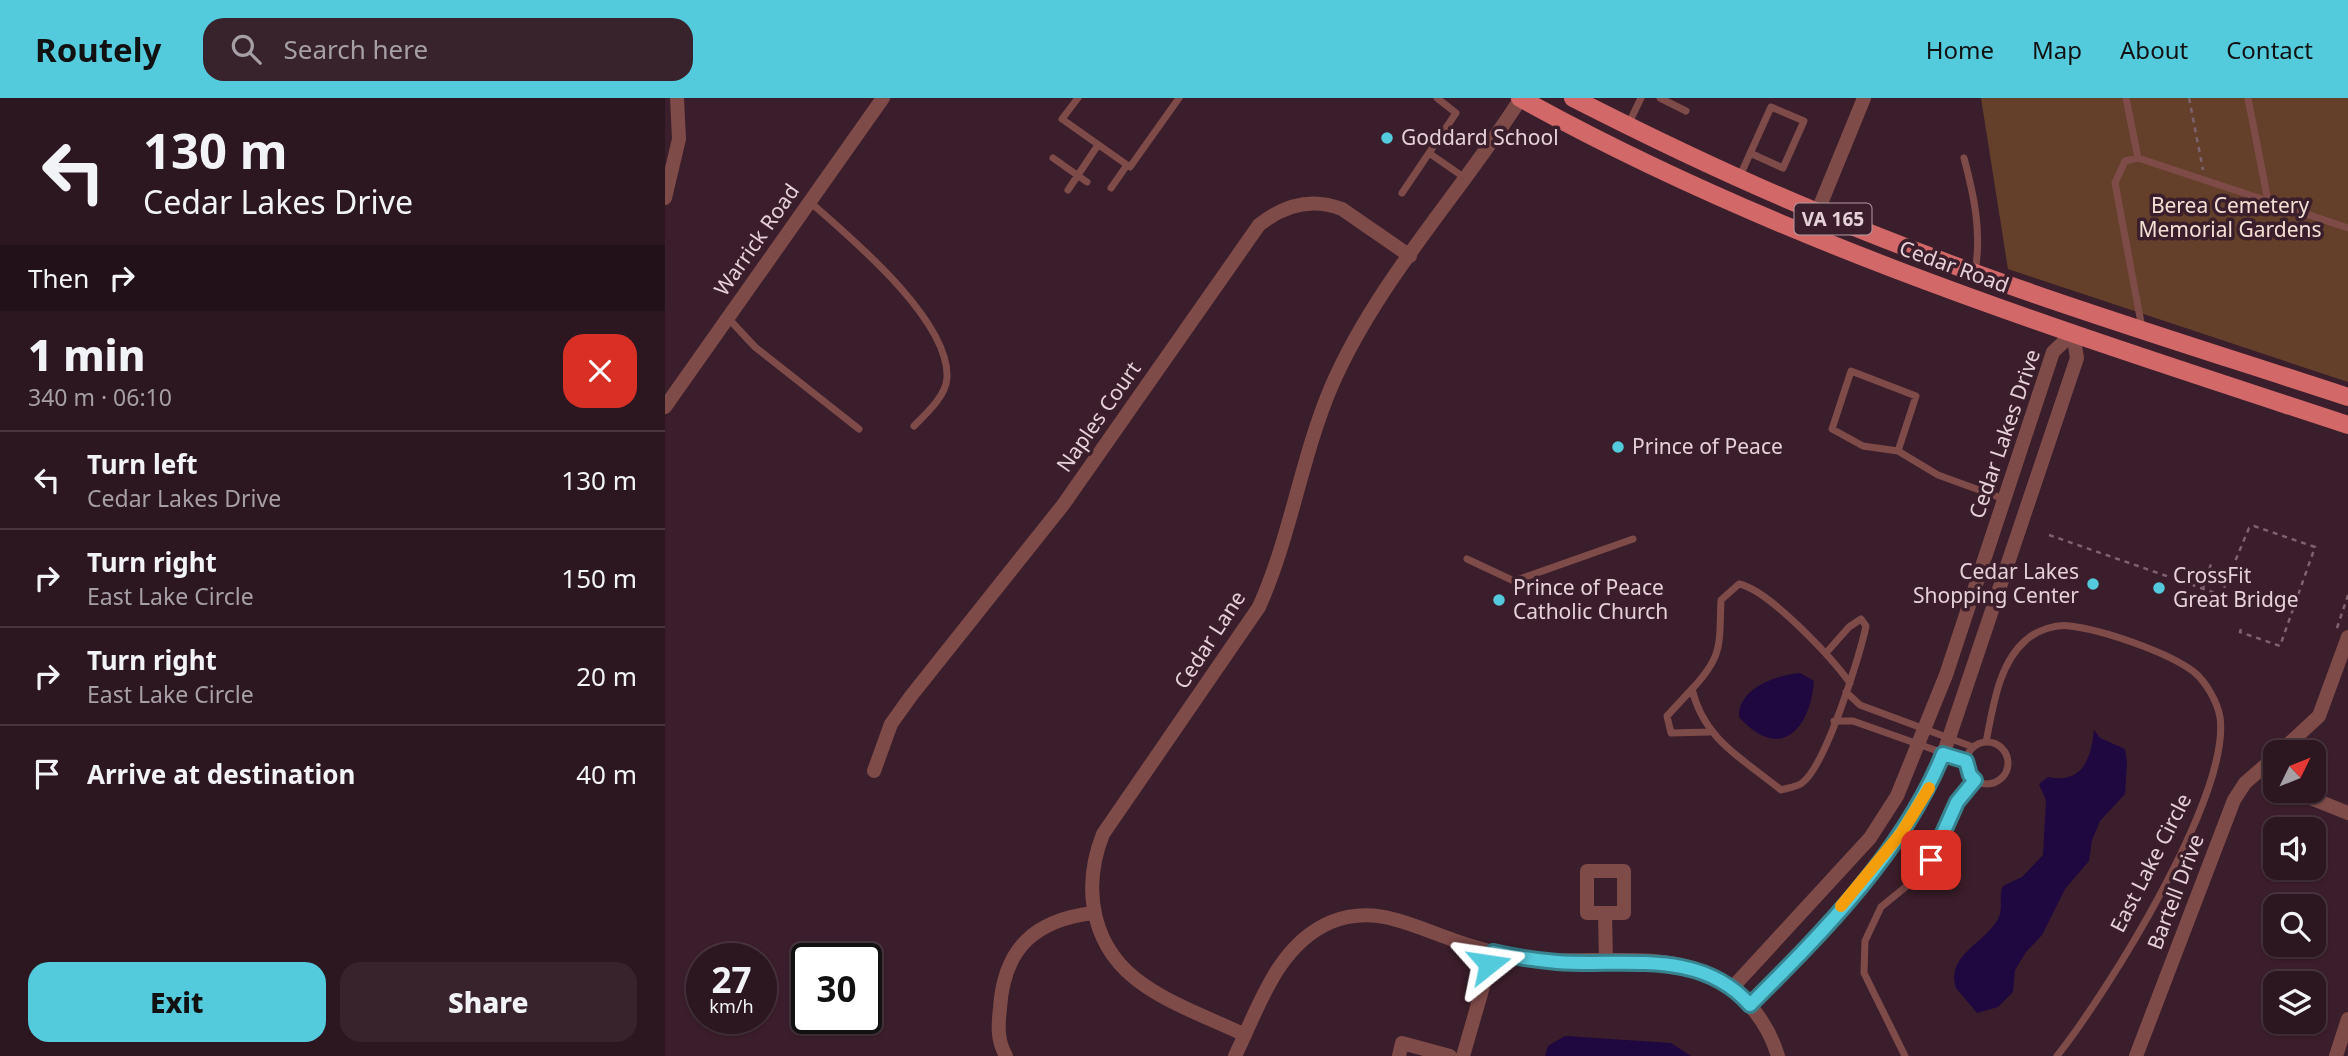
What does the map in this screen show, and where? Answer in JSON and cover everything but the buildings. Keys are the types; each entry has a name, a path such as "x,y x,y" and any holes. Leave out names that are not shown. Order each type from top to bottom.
{"main road":[{"name":"Cedar Road","path":"1520,98 1661,171 1808,235 2073,333 2348,425"},
{"name":"Cedar Road","path":"1573,98 1739,179 1817,213 2032,292 2348,397"},
{"path":"2032,292 2073,333 2082,326 2098,326 2219,366 2279,374"}],"street":[{"path":"665,198 679,139 677,98"},
{"name":"Warrick Road","path":"665,407 883,98"},
{"name":"Cedar Lane","path":"1245,1035 1145,986 1126,971 1107,946 1093,913 1092,872 1103,834 1259,607 1270,582 1315,431 1331,387 1372,312 1520,98"},
{"path":"1808,235 1864,98"},
{"name":"Naples Court","path":"874,771 891,724 1047,526 1259,225 1274,213 1298,204 1329,204 1342,208 1410,256"},
{"name":"Cedar Lakes Drive","path":"1732,988 1870,838 1897,796 1926,729 2053,352 2073,333"},
{"name":"Cedar Lakes Drive","path":"1750,1005 1871,873 1902,832 1929,789 1949,738 2077,358 2073,333"},
{"path":"2293,740 2319,716 2348,638"},
{"name":"Bartell Drive","path":"2136,1056 2234,800 2245,783 2263,771"},
{"path":"2323,803 2348,813"},
{"path":"1006,1056 998,1034 1000,1003 1004,977 1014,954 1036,931 1051,923 1093,913"},
{"path":"1605,913 1606,962"},
{"path":"1235,1056 1286,956 1300,941 1333,921 1371,914 1388,916 1493,952 1557,962 1671,964 1699,971 1732,988 1750,1005 1763,1023 1778,1056"},
{"path":"1463,1056 1493,952"},
{"path":"2336,1056 2348,1019"},
{"path":"1399,1056 1402,1043 1450,1056"}],"lane":[{"path":"1078,98 1062,119 1130,167 1179,98"},
{"path":"1402,193 1456,113 1437,98"},
{"path":"1628,126 1641,98"},
{"path":"1660,98 1686,111"},
{"path":"2126,98 2138,158"},
{"path":"2248,98 2268,201"},
{"path":"1739,179 1750,153 1771,107 1804,121 1783,168 1750,153"},
{"path":"1068,190 1098,145"},
{"path":"1429,153 1465,178"},
{"path":"1053,158 1087,182"},
{"path":"1964,158 1974,195 1979,249 1975,272"},
{"path":"2142,329 2116,183 2125,161 2138,158 2348,228"},
{"path":"1111,188 1127,165"},
{"path":"810,202 871,256 925,321 940,347 947,379 936,403 914,426"},
{"path":"728,317 755,347 859,429"},
{"path":"1898,451 1916,396 1851,371 1832,429 1863,446 1898,451 1938,475 2004,499"},
{"path":"1467,559 1514,581 1633,539"},
{"path":"1709,732 1671,733 1667,716 1713,666 1719,642 1721,600 1739,584 1750,586 1826,653 1850,683"},
{"path":"1692,689 1697,710 1709,732 1781,790 1803,783 1819,759 1850,683 1866,626 1861,620 1849,627 1826,653"},
{"name":"East Lake Circle","path":"1986,742 1996,689 2011,658 2025,640 2043,629 2069,626 2165,654 2196,673 2213,696 2220,716 2221,743 2200,814 2159,896 2057,1056"},
{"path":"1846,692 1860,705 1973,747 1986,742 2000,746 2008,758 2002,778 1996,782 1982,783 1970,775 1966,761 1973,747"},
{"path":"1834,721 1853,721 1966,761"},
{"path":"1905,1056 1864,972 1865,941 1881,907 1919,876 1931,860 1957,802 1975,780"}],"path":[{"path":"2189,98 2205,180"},
{"path":"2049,535 2221,595 2225,591 2244,535 2254,526 2315,547 2280,646 2240,632 2241,629"},
{"path":"2203,588 2211,564"}],"green space":[{"name":"Berea Cemetery Memorial Gardens","path":"1981,98 2348,98 2348,382 2008,269"}],"shaded area":[{"path":"1800,673 1814,681 1806,714 1790,735 1779,739 1767,737 1739,717 1745,698 1760,685"},
{"path":"2094,730 2100,738 2125,749 2125,794 2100,821 2092,840 2089,861 2065,889 2042,935 2026,952 2015,970 2013,992 1998,1007 1977,1013 1956,988 1956,967 1968,950 1998,919 2003,886 2022,877 2043,855 2046,800 2039,784 2048,777 2069,777 2077,773 2087,760"},
{"path":"1565,1036 1671,1043 1691,1056 1545,1056 1548,1046"}],"slow traffic":[{"path":"1841,906 1871,873 1902,832 1929,788"}],"place":[{"name":"Goddard School","path":"1387,138"},
{"name":"Prince of Peace","path":"1618,447"},
{"name":"Cedar Lakes Shopping Center","path":"2093,584"},
{"name":"CrossFit Great Bridge","path":"2159,588"},
{"name":"Prince of Peace Catholic Church","path":"1499,600"}],"route":[{"path":"1489,964 1493,952 1557,962 1671,964 1699,971 1720,981 1750,1005 1871,873 1902,832 1929,789 1943,754 1966,761 1970,775 1975,780 1957,802 1931,860"}]}
